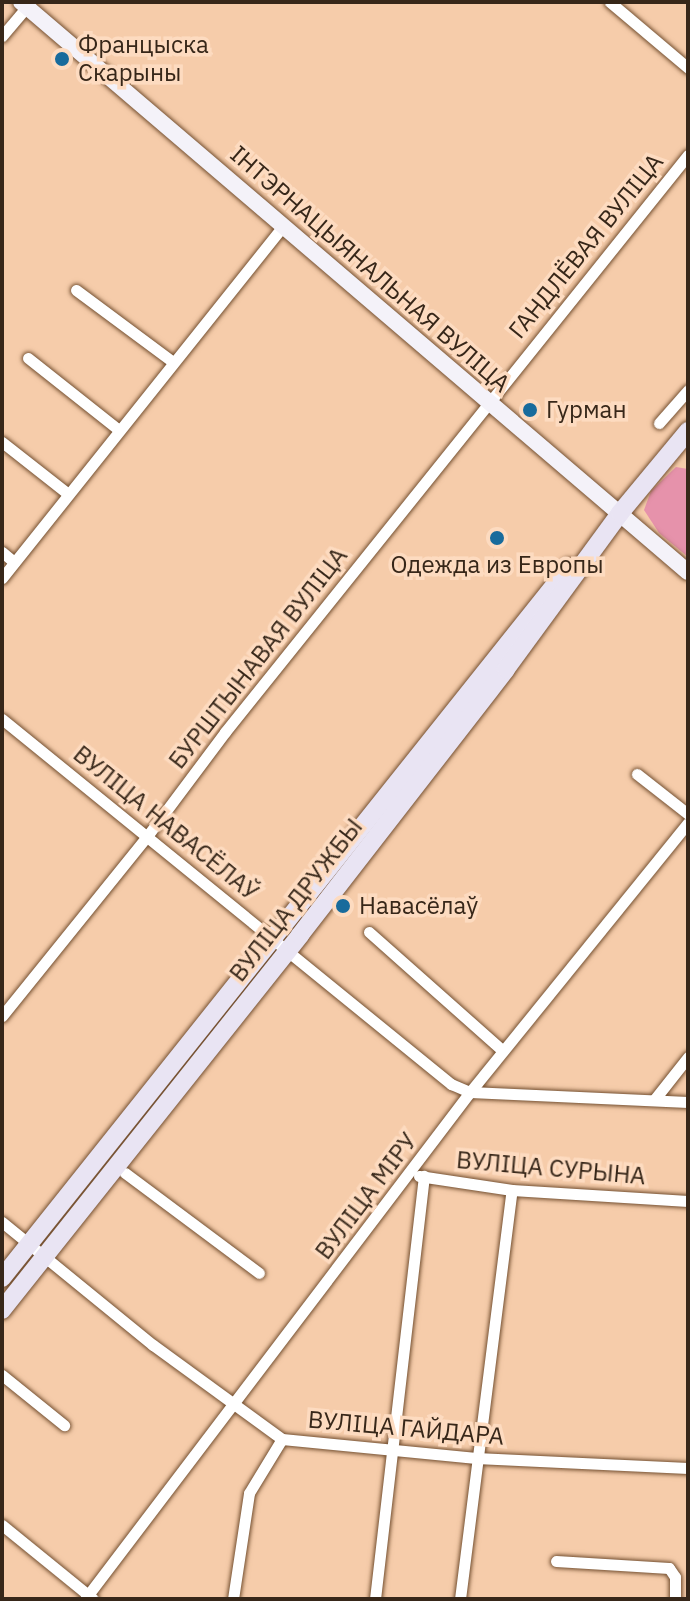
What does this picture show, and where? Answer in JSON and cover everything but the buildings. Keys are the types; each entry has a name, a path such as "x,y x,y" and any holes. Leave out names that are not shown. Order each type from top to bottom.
{"main road":[{"name":"ІНТЭРНАЦЫЯНАЛЬНАЯ ВУЛІЦА","path":"27,4 688,572"},
{"name":"ВУЛІЦА ДРУЖБЫ","path":"2,1310 287,951 506,669 620,513 688,431"},
{"name":"ВУЛІЦА ДРУЖБЫ","path":"2,1278 575,559 620,513"},
{"path":"287,951 285,933 319,889 338,855"},
{"path":"215,1042 234,1007 274,954 272,938"},
{"path":"45,1255 43,1240 101,1156"},
{"path":"2,1299 33,1259 29,1242"}],"street":[{"path":"610,2 688,68"},
{"path":"2,36 27,4"},
{"name":"ГАНДЛЁВАЯ ВУЛІЦА","path":"490,403 688,155"},
{"path":"2,578 283,226"},
{"path":"76,290 173,362"},
{"path":"28,358 119,430"},
{"path":"659,423 688,390"},
{"name":"БУРШТЫНАВАЯ ВУЛІЦА","path":"2,1016 148,835 225,732 490,403"},
{"path":"2,442 68,494"},
{"path":"2,552 14,562"},
{"name":"ВУЛІЦА НАВАСЁЛАЎ","path":"2,719 148,835 427,1068 470,1092 688,1102"},
{"path":"637,774 688,814"},
{"name":"ВУЛІЦА МІРУ","path":"89,1598 470,1092 688,823"},
{"path":"369,932 503,1051"},
{"path":"654,1100 688,1057"},
{"path":"125,1173 259,1273"},
{"name":"ВУЛІЦА СУРЫНА","path":"410,1174 512,1190 688,1201"},
{"path":"375,1599 424,1176"},
{"path":"460,1599 512,1190"},
{"name":"ВУЛІЦА ГАЙДАРА","path":"2,1222 235,1407 282,1439 476,1458 688,1468"},
{"path":"2,1375 64,1425"},
{"path":"233,1599 249,1493 282,1439"},
{"path":"2,1525 89,1598"},
{"path":"556,1561 669,1568 675,1577 675,1599"}],"shaded area":[{"path":"676,467 688,469 688,557 659,533 644,510 651,491"}],"place":[{"name":"Францыска Скарыны","path":"62,59"},
{"name":"Гурман","path":"530,410"},
{"name":"Одежда из Европы","path":"497,538"},
{"name":"Навасёлаў","path":"343,906"}]}
